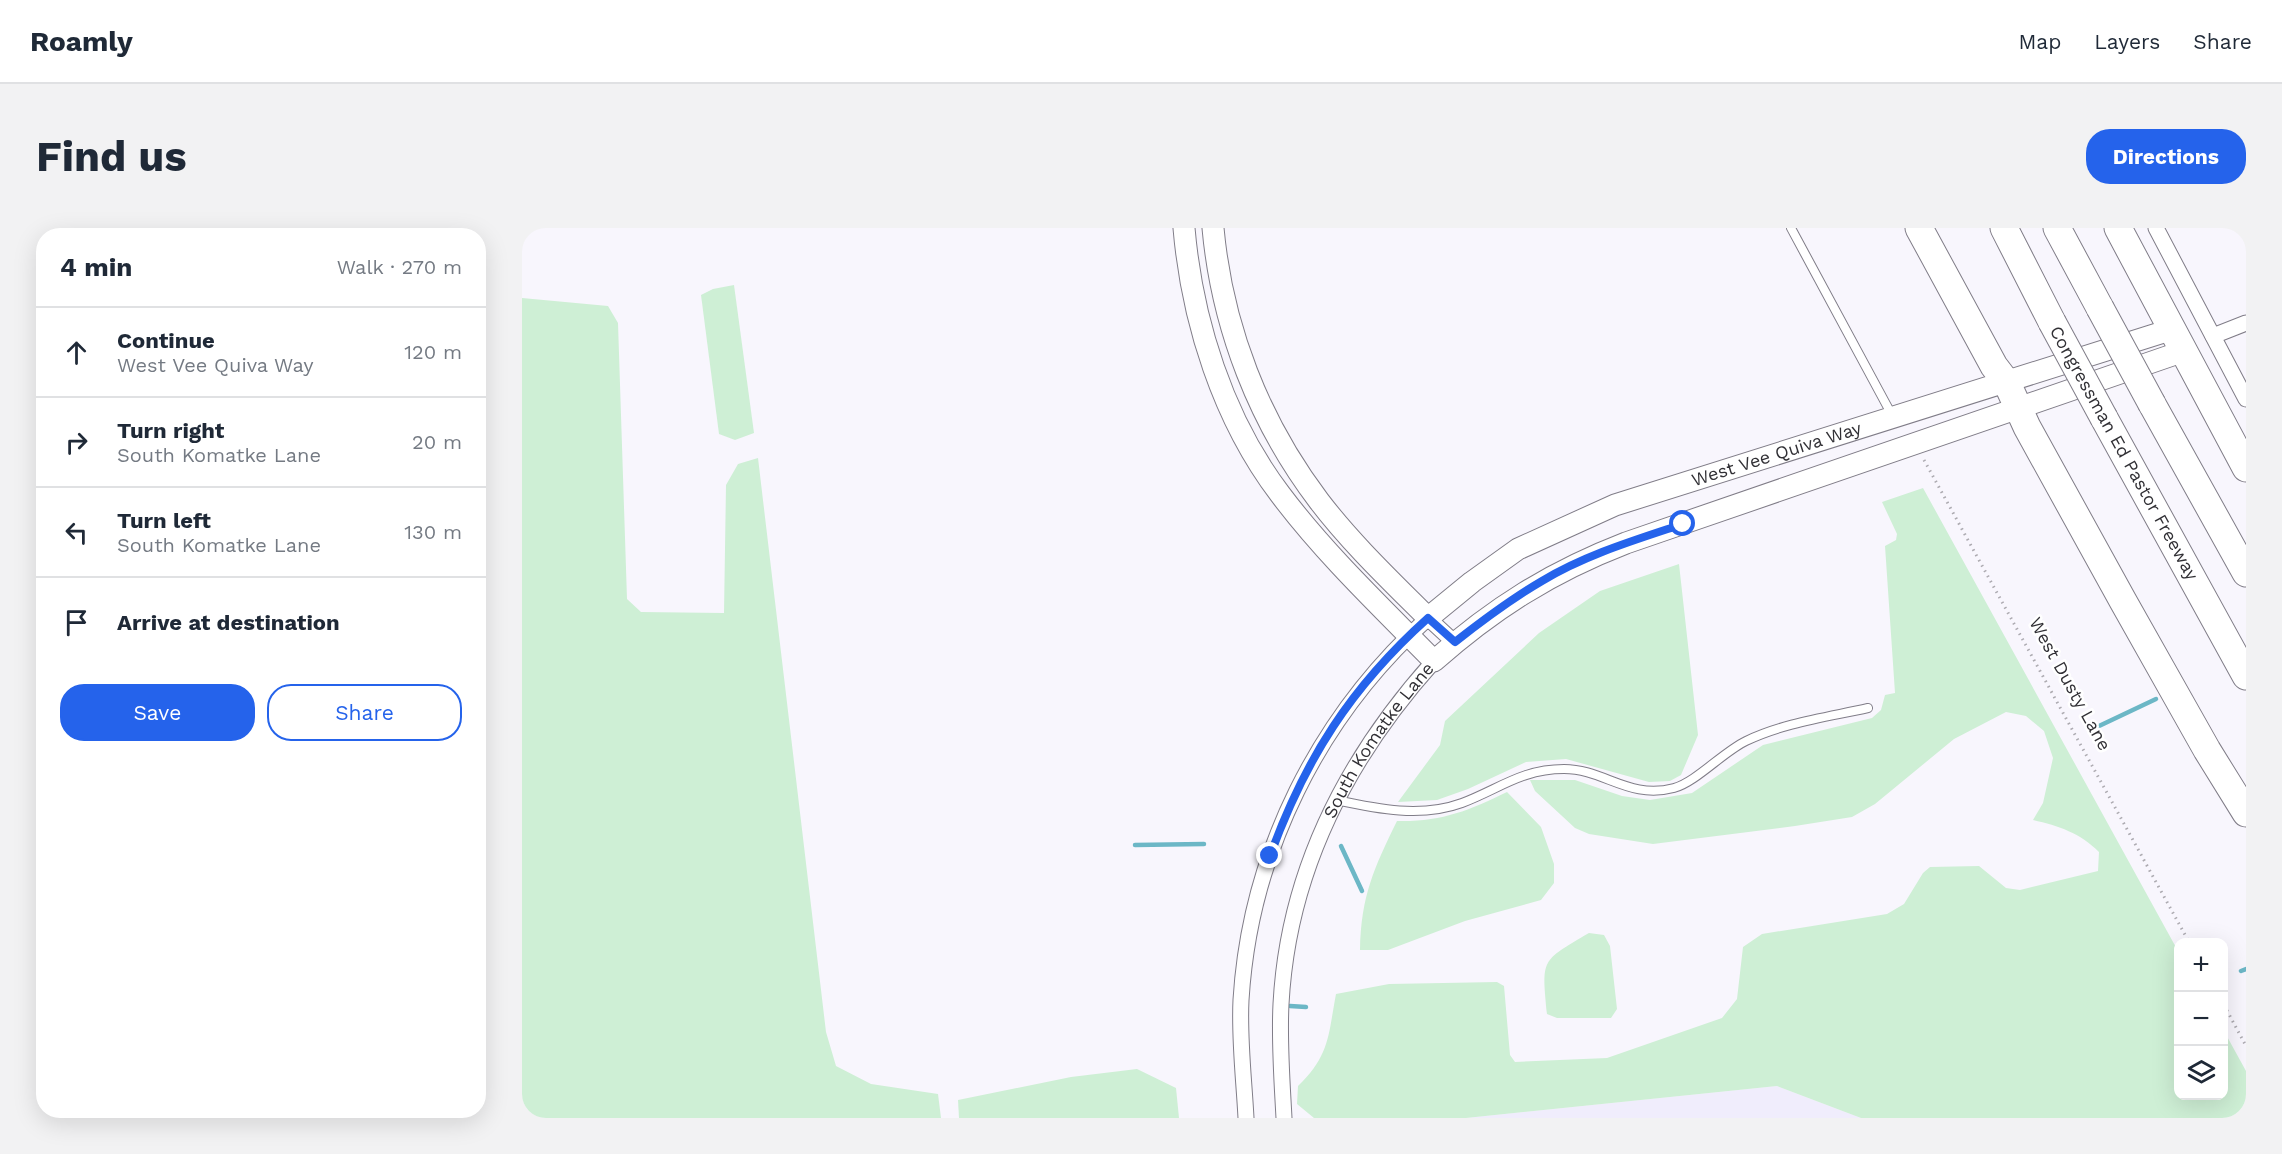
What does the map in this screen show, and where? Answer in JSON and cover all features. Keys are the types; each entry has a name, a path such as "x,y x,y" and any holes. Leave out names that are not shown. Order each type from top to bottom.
{"highway":[{"path":"1919,228 1994,366 2021,408 2027,427 2206,750 2246,813"},
{"name":"Congressman Ed Pastor Freeway","path":"2004,228 2052,322 2246,676"},
{"path":"2057,228 2246,573"},
{"path":"2118,228 2246,468"}],"street":[{"path":"1184,228 1194,297 1204,334 1231,411 1245,440 1294,512 1434,661"},
{"path":"1213,228 1221,286 1239,353 1284,448 1321,503 1428,618 1455,642"},
{"path":"2156,228 2246,399"},
{"path":"2213,336 2246,323"},
{"name":"West Vee Quiva Way","path":"1409,635 1494,565 1566,525 1615,505 2007,383 2178,340"},
{"name":"West Vee Quiva Way","path":"1455,642 1518,596 1581,561 1626,543 2021,408 2178,340"},
{"name":"South Komatke Lane","path":"1246,1118 1241,1001 1251,927 1270,856 1312,759 1352,699 1409,635"},
{"name":"South Komatke Lane","path":"1284,1118 1280,1038 1284,968 1297,898 1307,865 1335,800 1383,721 1434,661 1455,642"}],"lane":[{"path":"1791,228 1893,417"},
{"path":"1335,800 1397,811 1436,809 1460,804 1520,775 1565,769 1590,774 1619,786 1643,792 1676,788 1743,742 1767,731 1868,708"}],"path":[{"name":"West Dusty Lane","path":"1916,445 2187,938"},
{"path":"2228,1014 2246,1046"}],"shaded area":[{"path":"1777,1086 1861,1118 1466,1118"}],"green space":[{"path":"734,285 754,433 735,440 719,434 701,295 713,289"},
{"path":"522,298 608,306 618,323 627,599 641,612 724,613 726,485 738,464 758,458 826,1032 836,1066 871,1084 938,1094 941,1118 522,1118"},
{"path":"1923,488 2174,944 2174,1100 2228,1100 2228,1038 2246,1071 2246,1118 1861,1118 1777,1086 1466,1118 1314,1118 1297,1104 1298,1086 1316,1064 1326,1044 1336,994 1389,984 1497,982 1504,986 1510,1055 1515,1062 1607,1058 1722,1018 1737,999 1743,947 1762,934 1887,914 1904,904 1923,873 1930,867 1979,866 2006,888 2020,890 2098,871 2099,852 2092,845 2069,831 2033,820 2043,803 2053,758 2044,731 2026,716 2006,712 1954,739 1875,804 1852,817 1653,844 1589,834 1575,828 1535,791 1530,780 1575,780 1622,796 1650,800 1692,793 1763,745 1872,718 1881,710 1885,695 1895,693 1885,546 1896,540 1897,534 1882,502"},
{"path":"1679,564 1698,735 1681,775 1670,781 1649,782 1566,759 1526,762 1468,789 1437,800 1398,802 1440,745 1445,721 1539,633 1600,591"},
{"path":"1507,792 1541,827 1554,864 1554,883 1541,900 1465,921 1388,950 1360,950 1363,914 1370,883 1397,821 1427,820 1454,814"},
{"path":"1589,933 1604,935 1610,946 1617,1009 1611,1018 1557,1018 1547,1014 1545,971 1548,963 1561,950"},
{"path":"1137,1069 1176,1088 1179,1118 959,1118 958,1100 1071,1077"}],"waterway":[{"path":"2099,726 2156,699"},
{"path":"1135,845 1204,844"},
{"path":"1341,846 1362,891"},
{"path":"2241,971 2246,969"},
{"path":"1290,1006 1306,1007"}],"route":[{"path":"1270,856 1296,789 1330,730 1380,665 1428,618 1455,642 1494,612 1544,579 1626,543 1683,524"}]}
